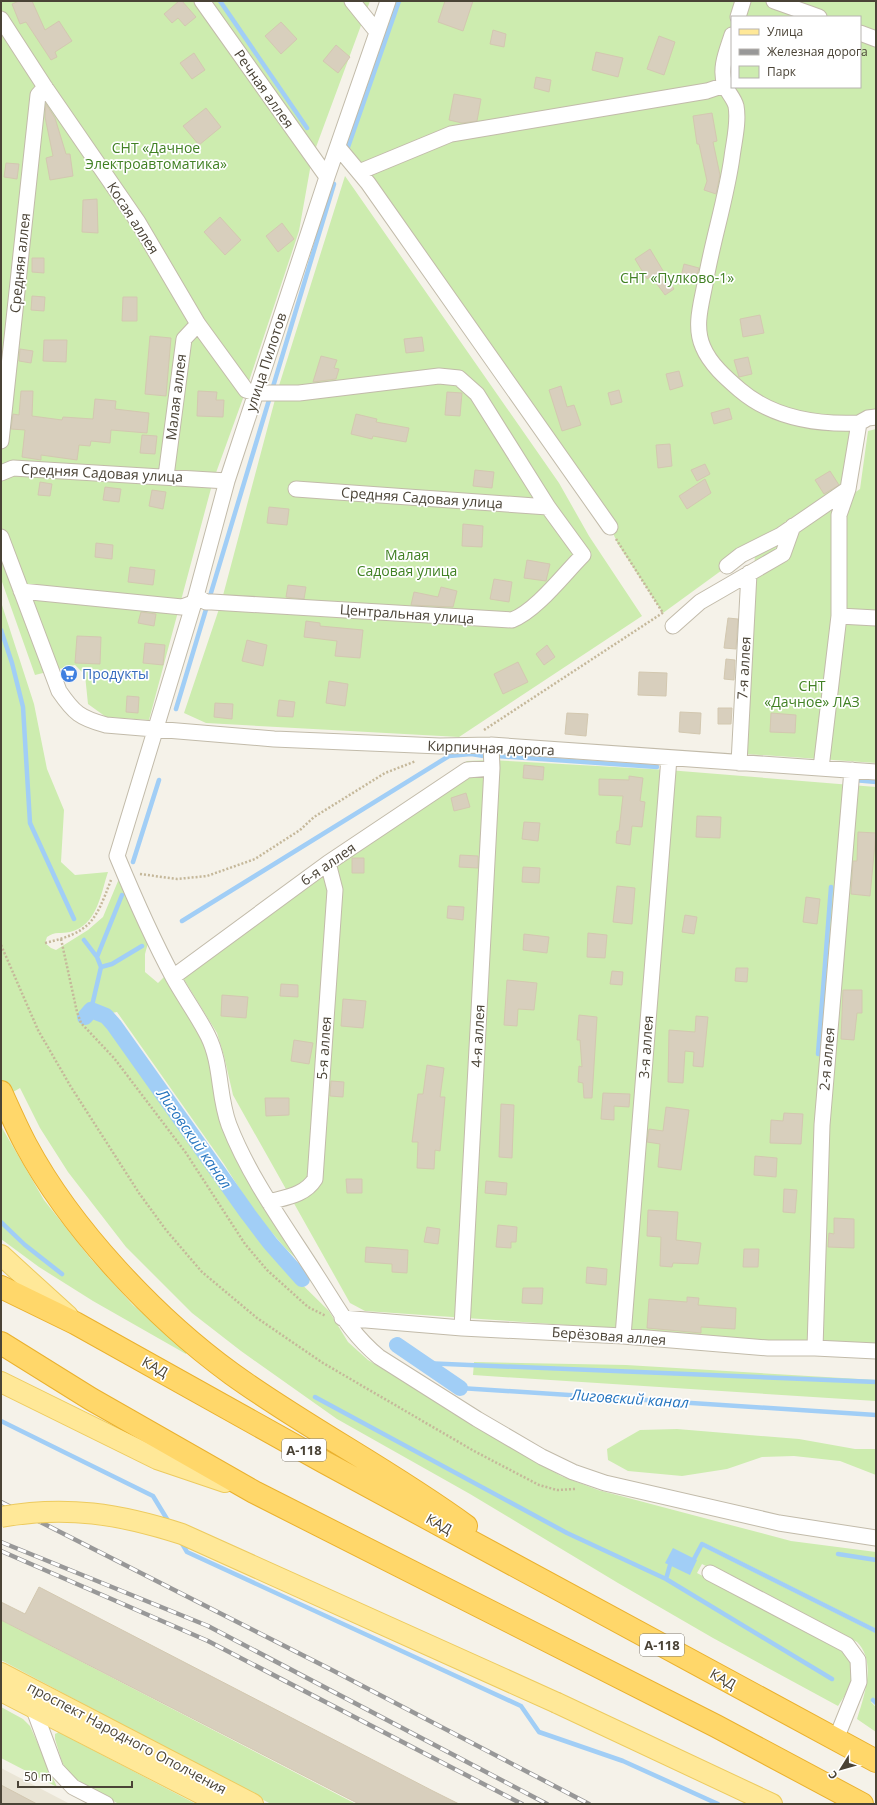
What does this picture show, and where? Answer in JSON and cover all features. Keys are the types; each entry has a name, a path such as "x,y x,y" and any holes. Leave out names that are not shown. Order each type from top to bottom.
{"highway":[{"path":"4,1099 26,1146 74,1218 139,1292 197,1348 232,1374 324,1434 436,1503 533,1575"},
{"name":"КАД","path":"1,1287 75,1323 324,1462 876,1761"},
{"path":"1,1343 91,1399 254,1492 716,1726 862,1804"}],"main road":[{"path":"1,1255 75,1323"},
{"path":"1,1382 157,1460 254,1492"},
{"path":"1,1517 47,1511 102,1514 131,1519 182,1534 557,1703 772,1804"},
{"name":"проспект Народного Ополчения","path":"1,1673 253,1804"},
{"name":"проспект Народного Ополчения","path":"1,1691 221,1804"}],"street":[{"name":"Речная аллея","path":"202,1 327,177"},
{"path":"352,1 377,32"},
{"name":"улица Пилотов","path":"117,856 156,728 202,601 227,481 327,177 388,1"},
{"path":"738,16 743,1"},
{"path":"774,1 816,16"},
{"name":"Косая аллея","path":"1,19 45,87 138,222 198,324 246,390 256,393"},
{"path":"861,32 876,39"},
{"path":"731,38 724,61 723,73 725,85 736,106 736,124 730,169 711,251 698,321 703,347 712,362 732,383 752,400 768,409 804,420 838,424 859,423 868,418 876,417"},
{"path":"359,172 451,134 707,91 725,85"},
{"name":"Средняя аллея","path":"1,441 38,95 45,87"},
{"path":"338,147 359,172 610,527"},
{"name":"Малая аллея","path":"166,476 184,339 198,324"},
{"path":"256,393 299,393 439,376 460,378 477,394 548,507"},
{"path":"821,768 839,616 839,515 848,489 859,423"},
{"name":"Средняя Садовая улица","path":"1,473 13,468 166,476 227,481"},
{"name":"Средняя Садовая улица","path":"296,489 548,507"},
{"path":"728,566 741,554 781,535 848,489"},
{"name":"Центральная улица","path":"21,590 182,606 202,601 512,620 520,617 532,607 583,555 548,507"},
{"path":"673,626 700,602 783,554 793,526"},
{"name":"Кирпичная дорога","path":"1,536 59,691 69,706 85,719 106,725 274,739 459,746 491,745 739,764 876,772"},
{"name":"7-я аллея","path":"739,764 749,573"},
{"path":"839,616 876,618"},
{"name":"4-я аллея","path":"463,1323 492,768 491,745"},
{"name":"3-я аллея","path":"623,1336 669,758"},
{"name":"6-я аллея","path":"177,975 328,863 467,770 492,768"},
{"name":"2-я аллея","path":"815,1348 822,1125 852,770"},
{"path":"117,856 149,930 177,975 209,1037 216,1056 228,1123 236,1143 269,1202 317,1276 342,1318 358,1338 379,1357 477,1419 542,1457 573,1472 605,1483 779,1523 876,1538"},
{"name":"5-я аллея","path":"269,1202 303,1192 310,1187 315,1179 334,890 328,863"},
{"name":"Берёзовая аллея","path":"342,1318 463,1323 768,1348 815,1348 876,1351"},
{"path":"710,1573 847,1645 858,1660 859,1682 836,1740"},
{"path":"33,1707 56,1769 73,1787 106,1804"}],"path":[{"path":"610,527 643,584 663,613"},
{"path":"459,746 669,609"},
{"path":"124,871 177,879 207,876 224,871 255,859 300,830 314,817 385,773 417,760"},
{"path":"45,943 61,939 76,932 95,919 112,878 117,856"},
{"path":"61,939 77,1012 81,1023 114,1058 186,1153 245,1244 267,1270 308,1307 321,1315 342,1318"},
{"path":"1,945 38,1030 71,1087 139,1193 166,1230 202,1272 257,1318 365,1388 539,1485 565,1490 579,1488"}],"shaded area":[{"path":"1,1768 70,1804 1,1804"}],"green space":[{"name":"СНТ «Дачное Электроавтоматика»","path":"1,1 370,1 312,158 299,231 246,390 213,481 149,720 106,717 88,704 85,675 75,665 35,675 1,579"},
{"name":"СНТ «Пулково-1»","path":"395,1 876,1 876,417 868,418 848,489 751,549 663,613 618,544 610,527 344,150"},
{"name":"Малая Садовая улица","path":"345,176 559,483 589,536 642,616 459,737 206,723 184,713 221,603 277,392"},
{"name":"СНТ «Дачное» ЛАЗ","path":"876,429 876,763 746,754 755,553 797,532 860,489 868,431"},
{"path":"1,602 34,704 47,769 64,810 61,862 75,875 108,872 100,899 92,916 86,923 79,929 70,932 55,933 50,935 47,937 45,943 56,950 88,930 103,917 121,874 148,943 145,954 145,972 158,983 167,974 205,1039 217,1088 306,1268 286,1249 254,1212 224,1164 117,1012 102,1015 268,1251 329,1311 348,1342 368,1360 561,1476 598,1490 791,1541 876,1552 876,1629 702,1542 696,1553 698,1554 702,1546 876,1633 876,1700 875,1699 871,1702 876,1707 876,1732 857,1719 863,1700 868,1669 863,1650 857,1642 702,1564 697,1573 845,1650 853,1672 850,1685 838,1706 713,1638 470,1494 337,1419 241,1351 192,1313 126,1247 68,1172 40,1128 20,1088 1,1099"},
{"path":"491,760 668,770 876,787 876,1346 767,1341 624,1329 365,1311 350,1303 233,1095 217,1033 180,973 324,857 467,761"},
{"path":"1,1126 44,1200 90,1258 133,1305 187,1351 186,1354 93,1301 39,1267 1,1239"},
{"path":"474,1362 626,1365 876,1380 876,1401 473,1375"},
{"path":"677,1429 799,1439 855,1449 876,1449 876,1475 840,1461 794,1456 762,1457 727,1469 682,1476 628,1471 608,1460 607,1449 640,1430"},
{"path":"1,1620 356,1804 271,1804 1,1660"},
{"path":"1,1707 23,1719 30,1726 57,1787 1,1758"},
{"path":"59,1732 196,1804 119,1804 77,1782 68,1773 62,1762 55,1739 55,1734"}],"water":[{"path":"673,1548 697,1560 690,1575 665,1563"}],"building":[{"path":"19,1 32,1 45,30 59,21 72,41 55,52 57,57 51,60 26,22 20,24 12,4"},
{"path":"179,1 182,1 196,17 185,26 178,18 172,23 164,14"},
{"path":"445,1 473,1 463,31 438,22"},
{"path":"281,22 297,39 281,54 265,36"},
{"path":"493,30 506,34 504,47 490,44"},
{"path":"659,36 675,42 664,75 647,69"},
{"path":"336,45 350,57 338,73 323,61"},
{"path":"596,52 623,58 618,77 592,70"},
{"path":"194,53 205,70 192,79 180,63"},
{"path":"536,77 551,80 549,92 534,88"},
{"path":"454,94 481,99 477,121 462,123 449,120"},
{"path":"46,104 55,118 66,154 70,154 73,176 50,180 46,158 53,156 45,117"},
{"path":"206,108 221,127 199,145 183,126"},
{"path":"712,113 717,141 713,142 720,175 716,194 704,190 707,181 699,144 697,144 693,116"},
{"path":"6,163 19,164 17,179 4,177"},
{"path":"97,199 98,233 82,232 83,200"},
{"path":"220,217 241,240 225,255 204,232"},
{"path":"282,223 294,239 278,252 266,236"},
{"path":"650,249 674,289 665,295 651,276 647,279 635,259"},
{"path":"32,258 44,258 44,273 32,272"},
{"path":"684,264 699,268 694,284 684,281 679,285"},
{"path":"32,296 45,297 44,311 31,310"},
{"path":"123,297 137,297 137,321 122,321"},
{"path":"760,315 764,333 743,337 740,319"},
{"path":"150,336 171,338 166,396 145,394"},
{"path":"422,337 424,351 406,353 404,339"},
{"path":"44,340 67,340 66,362 43,361"},
{"path":"20,349 33,351 31,363 19,361"},
{"path":"321,356 337,360 334,368 339,369 336,379 313,382"},
{"path":"748,357 752,374 739,377 734,360"},
{"path":"679,371 683,386 670,390 666,374"},
{"path":"561,386 567,407 574,405 581,425 562,431 549,390"},
{"path":"619,390 622,402 611,405 608,393"},
{"path":"21,391 33,391 32,416 62,420 63,417 93,419 95,399 116,401 115,409 149,413 147,433 111,430 110,443 91,441 90,446 79,445 77,460 41,455 41,460 22,457 25,430 11,429 13,414 19,415"},
{"path":"198,391 217,392 216,400 224,400 223,417 197,416"},
{"path":"447,392 462,393 460,416 445,415"},
{"path":"729,408 732,419 714,424 711,413"},
{"path":"356,414 377,419 376,422 409,428 406,442 373,436 372,439 351,434"},
{"path":"142,435 157,436 155,454 140,453"},
{"path":"670,444 672,466 658,468 656,445"},
{"path":"705,464 710,474 697,481 691,470"},
{"path":"475,470 494,472 492,488 473,486"},
{"path":"830,471 839,485 824,494 815,480"},
{"path":"705,479 711,493 687,509 679,496"},
{"path":"40,482 52,484 50,496 38,495"},
{"path":"105,487 121,489 119,502 103,500"},
{"path":"152,490 166,492 163,509 149,506"},
{"path":"269,507 289,509 287,525 267,523"},
{"path":"463,524 483,526 482,547 462,546"},
{"path":"96,543 113,545 112,559 95,557"},
{"path":"527,560 550,564 546,581 524,578"},
{"path":"130,567 155,570 153,585 128,582"},
{"path":"494,579 512,582 509,602 490,599"},
{"path":"288,585 306,587 304,599 286,597"},
{"path":"441,587 457,591 453,607 411,605 414,592 438,597"},
{"path":"141,612 156,614 154,626 138,623"},
{"path":"728,618 738,619 736,649 724,648"},
{"path":"306,621 320,623 320,626 363,630 360,658 335,656 337,641 304,637"},
{"path":"77,636 101,637 100,664 75,663"},
{"path":"247,640 267,645 263,666 242,661"},
{"path":"145,643 165,645 163,665 143,663"},
{"path":"547,645 555,657 544,665 536,654"},
{"path":"726,659 735,660 734,680 724,679"},
{"path":"518,662 528,682 503,694 494,674"},
{"path":"639,672 667,673 666,696 638,695"},
{"path":"329,681 348,684 345,706 326,703"},
{"path":"127,696 139,697 138,713 126,712"},
{"path":"279,700 295,702 293,717 277,716"},
{"path":"215,703 233,704 232,719 214,717"},
{"path":"718,708 732,708 731,724 718,724"},
{"path":"680,712 701,713 700,734 679,732"},
{"path":"567,713 588,714 586,736 565,734"},
{"path":"771,713 796,715 795,733 770,732"},
{"path":"524,765 544,767 543,780 523,778"},
{"path":"629,776 643,778 640,801 645,802 642,827 632,826 630,845 616,843 623,796 599,795 599,779 629,780"},
{"path":"466,793 470,807 454,811 451,798"},
{"path":"697,816 721,817 720,838 696,837"},
{"path":"524,822 540,823 538,841 522,839"},
{"path":"858,832 876,833 870,896 851,894 853,861 857,861"},
{"path":"460,855 478,856 478,868 459,867"},
{"path":"352,858 364,858 364,873 352,873"},
{"path":"523,867 540,868 539,883 522,882"},
{"path":"617,886 635,888 632,924 613,922"},
{"path":"806,897 820,899 817,924 803,922"},
{"path":"448,906 464,907 463,920 447,918"},
{"path":"685,915 697,917 694,934 682,932"},
{"path":"588,933 607,935 605,958 587,957"},
{"path":"524,934 549,937 547,953 523,950"},
{"path":"736,968 748,968 747,982 735,981"},
{"path":"612,971 623,972 622,985 610,984"},
{"path":"507,980 537,983 534,1010 518,1009 517,1026 504,1025"},
{"path":"281,984 298,985 298,997 280,996"},
{"path":"843,990 862,990 862,1013 857,1013 854,1040 841,1039"},
{"path":"222,995 248,997 246,1018 221,1016"},
{"path":"343,999 366,1001 363,1028 341,1026"},
{"path":"579,1015 597,1017 592,1098 584,1098 583,1083 578,1082 579,1066 582,1067 580,1040 577,1040"},
{"path":"696,1016 708,1017 703,1067 693,1066 694,1052 685,1051 683,1083 668,1082 669,1030 695,1032"},
{"path":"294,1040 313,1043 309,1064 291,1061"},
{"path":"427,1065 444,1068 440,1097 445,1097 440,1151 435,1150 434,1169 417,1168 418,1142 412,1142 418,1094 423,1094"},
{"path":"331,1081 344,1082 343,1097 330,1096"},
{"path":"603,1093 630,1094 629,1107 614,1106 614,1120 601,1119"},
{"path":"265,1098 289,1098 289,1115 266,1116"},
{"path":"501,1104 514,1105 512,1158 499,1157"},
{"path":"666,1107 689,1110 681,1170 658,1167 660,1144 647,1142 649,1129 663,1131"},
{"path":"784,1113 803,1114 801,1144 770,1143 771,1120 783,1121"},
{"path":"755,1156 777,1158 776,1177 754,1175"},
{"path":"346,1179 362,1179 362,1193 347,1193"},
{"path":"486,1181 507,1183 506,1195 485,1193"},
{"path":"784,1189 797,1190 795,1213 783,1212"},
{"path":"648,1210 678,1212 676,1240 701,1243 698,1264 673,1263 672,1267 660,1266 661,1237 647,1236"},
{"path":"834,1218 854,1219 854,1248 828,1247 829,1233 834,1234"},
{"path":"498,1225 517,1227 516,1242 511,1242 511,1248 496,1247"},
{"path":"427,1227 440,1229 438,1244 424,1242"},
{"path":"366,1247 408,1250 407,1273 392,1272 392,1264 365,1262"},
{"path":"744,1249 759,1249 758,1267 743,1267"},
{"path":"587,1267 607,1269 606,1285 586,1283"},
{"path":"523,1288 543,1288 542,1304 522,1303"},
{"path":"687,1297 699,1298 698,1305 736,1308 735,1329 701,1327 701,1333 647,1328 649,1299 687,1302"},
{"path":"39,1587 459,1804 359,1804 1,1620 1,1602 25,1614"},
{"path":"1,1785 37,1804 1,1804"}],"waterway":[{"path":"220,1 307,128"},
{"path":"348,147 399,1"},
{"path":"176,709 334,184"},
{"path":"1,630 12,663 23,707 30,823 74,919"},
{"path":"182,921 449,756 471,754 484,756"},
{"path":"497,756 657,767"},
{"path":"133,862 159,780"},
{"path":"854,780 876,782"},
{"path":"819,1054 831,887"},
{"path":"97,957 122,895"},
{"path":"84,940 97,957 101,967 91,1010"},
{"path":"101,967 112,964 142,946"},
{"name":"Лиговский канал","path":"85,1017 91,1010 106,1016 114,1025 248,1214 270,1243 302,1279"},
{"path":"1,1222 25,1245 62,1274"},
{"name":"Лиговский канал","path":"397,1345 460,1388"},
{"path":"423,1363 876,1382"},
{"name":"Лиговский канал","path":"460,1388 876,1415"},
{"path":"315,1397 567,1533 666,1579 832,1679"},
{"path":"1,1421 153,1496 170,1524"},
{"path":"180,1540 187,1552 521,1706 539,1732 623,1761 718,1804"},
{"path":"694,1559 702,1544 876,1631"},
{"path":"838,1554 876,1560"},
{"path":"666,1579 670,1565"},
{"path":"873,1700 876,1703"}],"railway":[{"path":"1,1502 330,1669 589,1804"},
{"path":"1,1542 208,1626 547,1804"},
{"path":"1,1551 208,1641 522,1804"}],"place":[{"name":"Продукты","path":"69,674"}]}
